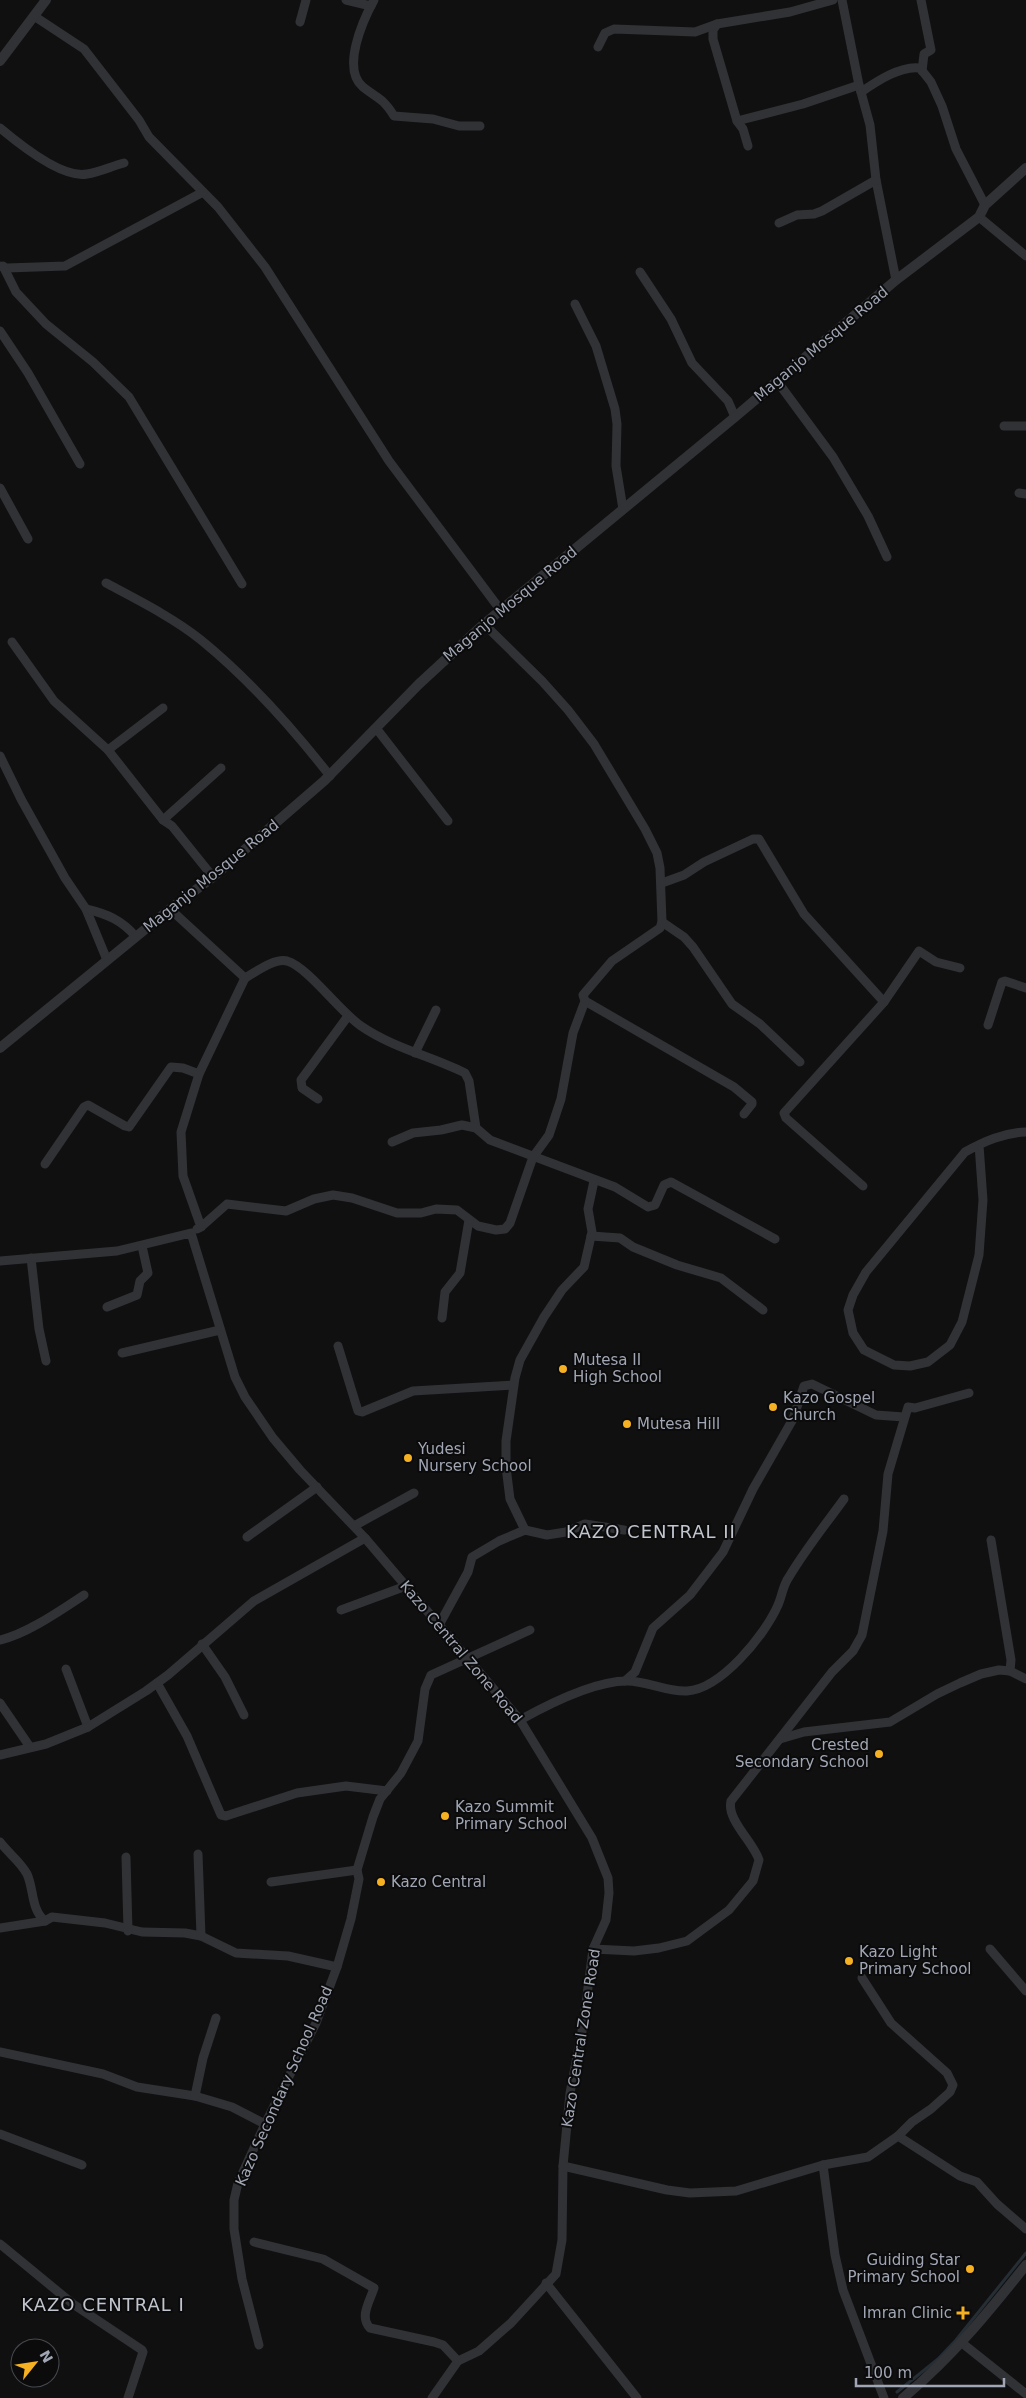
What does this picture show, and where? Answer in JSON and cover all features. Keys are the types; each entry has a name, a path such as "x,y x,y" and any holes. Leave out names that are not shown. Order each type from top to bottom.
{"street":[{"path":"0,61 46,0"},
{"path":"300,22 306,0"},
{"path":"346,0 372,3 354,52 353,71 356,79 363,87 386,103 394,116 433,119 459,126 480,126"},
{"path":"598,47 605,33 614,29 695,32 717,24 790,12 834,0"},
{"path":"842,0 860,88 870,125 876,180 896,280"},
{"path":"921,0 931,50 924,54 922,71"},
{"path":"34,16 84,50 139,120 149,138 218,207 265,267 389,461 496,604"},
{"path":"717,24 713,30 713,39 737,121 743,129 748,146"},
{"path":"737,121 860,88 907,69 920,68 931,82 942,106 956,150 985,205"},
{"path":"0,128 20,145 71,174 87,175 124,162"},
{"path":"1026,168 985,205 980,217 1026,256"},
{"path":"779,224 797,216 822,211 876,180"},
{"path":"202,192 65,266 1,266 16,292 46,324 93,362 129,397 242,584"},
{"name":"Maganjo Mosque Road","path":"0,1048 170,909 213,877 330,776 419,684 484,624 735,417 896,280 980,217"},
{"path":"640,272 670,319 692,363 728,401 735,417"},
{"path":"575,304 596,346 615,409 617,424 616,466 623,510"},
{"path":"0,331 28,373 80,464"},
{"path":"777,381 834,457 868,516 888,557"},
{"path":"1004,426 1026,426"},
{"path":"0,488 28,539"},
{"path":"106,582 201,640 269,703 330,776"},
{"path":"0,1261 117,1251 191,1234 227,1204 286,1211 314,1199 333,1195 352,1198 397,1213 421,1213 436,1209 457,1210 478,1226 496,1230 504,1229 510,1223 534,1157 549,1135 560,1099 573,1033 585,1001 583,995 587,987 607,966 630,947 654,934 662,922 662,884 657,853 645,829 594,744 542,681 484,624"},
{"path":"12,642 54,701 108,750 163,820 172,826 213,877"},
{"path":"108,750 163,708"},
{"path":"376,728 448,821"},
{"path":"0,756 21,799 65,878 86,909 107,960"},
{"path":"163,820 221,768"},
{"path":"662,884 753,839 759,839 804,914 884,1002"},
{"path":"86,909 106,914 116,919 129,928 136,937"},
{"path":"170,909 245,978"},
{"path":"662,922 684,937 693,947 732,1004 760,1024 800,1062"},
{"path":"863,1186 786,1118 784,1112 884,1002 919,951 936,962 960,968"},
{"path":"201,1226 183,1176 181,1132 199,1074 245,978 279,960 293,963 308,975 348,1016 392,1044 468,1076 476,1128"},
{"path":"988,1025 1002,982 1005,981 1026,988"},
{"path":"585,1001 734,1087 752,1102 744,1114"},
{"path":"415,1053 436,1010"},
{"path":"318,1099 302,1088 301,1080 348,1016"},
{"path":"45,1164 84,1107 88,1105 130,1127 171,1067 183,1068 199,1074"},
{"path":"392,1142 419,1132 441,1130 462,1125 476,1128 490,1140 583,1174 594,1181 615,1187 652,1207 655,1205 664,1185 671,1182 775,1239"},
{"path":"978,1145 982,1200 979,1255 962,1322 950,1345 928,1362 910,1366 894,1365 864,1350 852,1333 848,1310 853,1294 866,1272 966,1152 978,1145 992,1138 1026,1132"},
{"path":"525,1530 510,1499 506,1468 506,1441 513,1385 520,1360 544,1318 562,1290 584,1267 591,1236 588,1209 594,1181"},
{"path":"442,1318 445,1292 460,1273 469,1220"},
{"name":"Kazo Central Zone Road","path":"191,1234 235,1377 245,1397 273,1438 365,1538 520,1720 588,1831 604,1864 609,1893 606,1920 593,1950 584,2026 570,2093 563,2166 562,2240 556,2274 511,2323 486,2346 458,2361 432,2398"},
{"path":"591,1236 620,1238 634,1247 677,1265 721,1278 764,1310"},
{"path":"107,1307 137,1295 140,1281 148,1273 142,1246"},
{"path":"31,1258 39,1328 46,1361"},
{"path":"122,1353 220,1330"},
{"path":"338,1346 358,1411 362,1412 413,1391 513,1385"},
{"path":"625,1681 635,1672 652,1628 690,1595 722,1552 753,1489 775,1454 793,1419 804,1386 812,1384 876,1415 904,1417"},
{"path":"593,1950 634,1951 659,1948 687,1941 729,1910 753,1881 759,1860 733,1816 730,1806 731,1801 832,1672 853,1651 862,1635 883,1531 888,1474 908,1407 915,1408 969,1392"},
{"path":"246,1536 317,1487"},
{"path":"354,1526 414,1493"},
{"path":"520,1720 550,1704 600,1686 625,1681 687,1691 715,1679 735,1664 763,1631 778,1606 787,1579 844,1499"},
{"path":"440,1625 468,1572 472,1557 499,1541 525,1530 548,1535 566,1532 585,1524 624,1530"},
{"path":"0,1755 30,1748 88,1727 157,1683 254,1601 365,1538"},
{"path":"991,1540 1011,1660 1010,1671"},
{"path":"341,1610 406,1586"},
{"path":"0,1640 10,1638 56,1614 84,1595"},
{"path":"467,1660 530,1630"},
{"path":"202,1644 225,1677 244,1715"},
{"name":"Kazo Secondary School Road","path":"259,2345 242,2279 233,2212 238,2183 265,2124 316,2023 337,1968 358,1887 357,1870 373,1817 380,1799 401,1772 418,1741 425,1689 431,1675 467,1660"},
{"path":"66,1669 88,1727"},
{"path":"780,1739 804,1732 890,1722 937,1694 981,1674 999,1670 1010,1671 1026,1679"},
{"path":"157,1683 187,1736 221,1815 235,1813 297,1793 346,1786 387,1791"},
{"path":"0,1703 30,1748"},
{"path":"0,1842 7,1852 18,1859 28,1876 39,1916 45,1921"},
{"path":"198,1854 201,1936"},
{"path":"126,1857 128,1931"},
{"path":"271,1882 357,1870"},
{"path":"0,1928 45,1921 52,1917 105,1923 128,1931 185,1933 201,1936 236,1953 288,1956 337,1968"},
{"path":"990,1949 1026,1991"},
{"path":"563,2166 667,2190 712,2193 736,2191 824,2165 868,2157 898,2136 912,2122 932,2109 950,2092 953,2085 947,2073 891,2023 862,1978"},
{"path":"195,2096 203,2058 216,2018"},
{"path":"0,2052 103,2074 137,2087 195,2096 232,2107 265,2124"},
{"path":"0,2134 82,2165"},
{"path":"898,2136 960,2176 977,2182 997,2204 1026,2228"},
{"path":"824,2165 830,2206 829,2215 841,2282 854,2322 884,2398"},
{"path":"254,2242 323,2259 374,2288 365,2315 365,2320 370,2328 443,2345 458,2361"},
{"path":"0,2244 73,2304 143,2350 128,2398"},
{"path":"903,2398 936,2370 962,2343 1026,2265"},
{"path":"546,2283 637,2398"},
{"path":"962,2343 1026,2394"}],"waterway":[{"path":"897,2392 938,2359 956,2340 1026,2253"}],"place":[{"name":"Mutesa II High School","path":"563,1369"},
{"name":"Kazo Gospel Church","path":"773,1407"},
{"name":"Mutesa Hill","path":"627,1424"},
{"name":"Yudesi Nursery School","path":"408,1458"},
{"name":"Crested Secondary School","path":"879,1754"},
{"name":"Kazo Summit Primary School","path":"445,1816"},
{"name":"Kazo Central","path":"381,1882"},
{"name":"Kazo Light Primary School","path":"849,1961"},
{"name":"Guiding Star Primary School","path":"970,2269"},
{"name":"Imran Clinic","path":"963,2313"}],"district":[{"name":"KAZO CENTRAL II","path":"651,1531"},
{"name":"KAZO CENTRAL I","path":"103,2304"}]}
